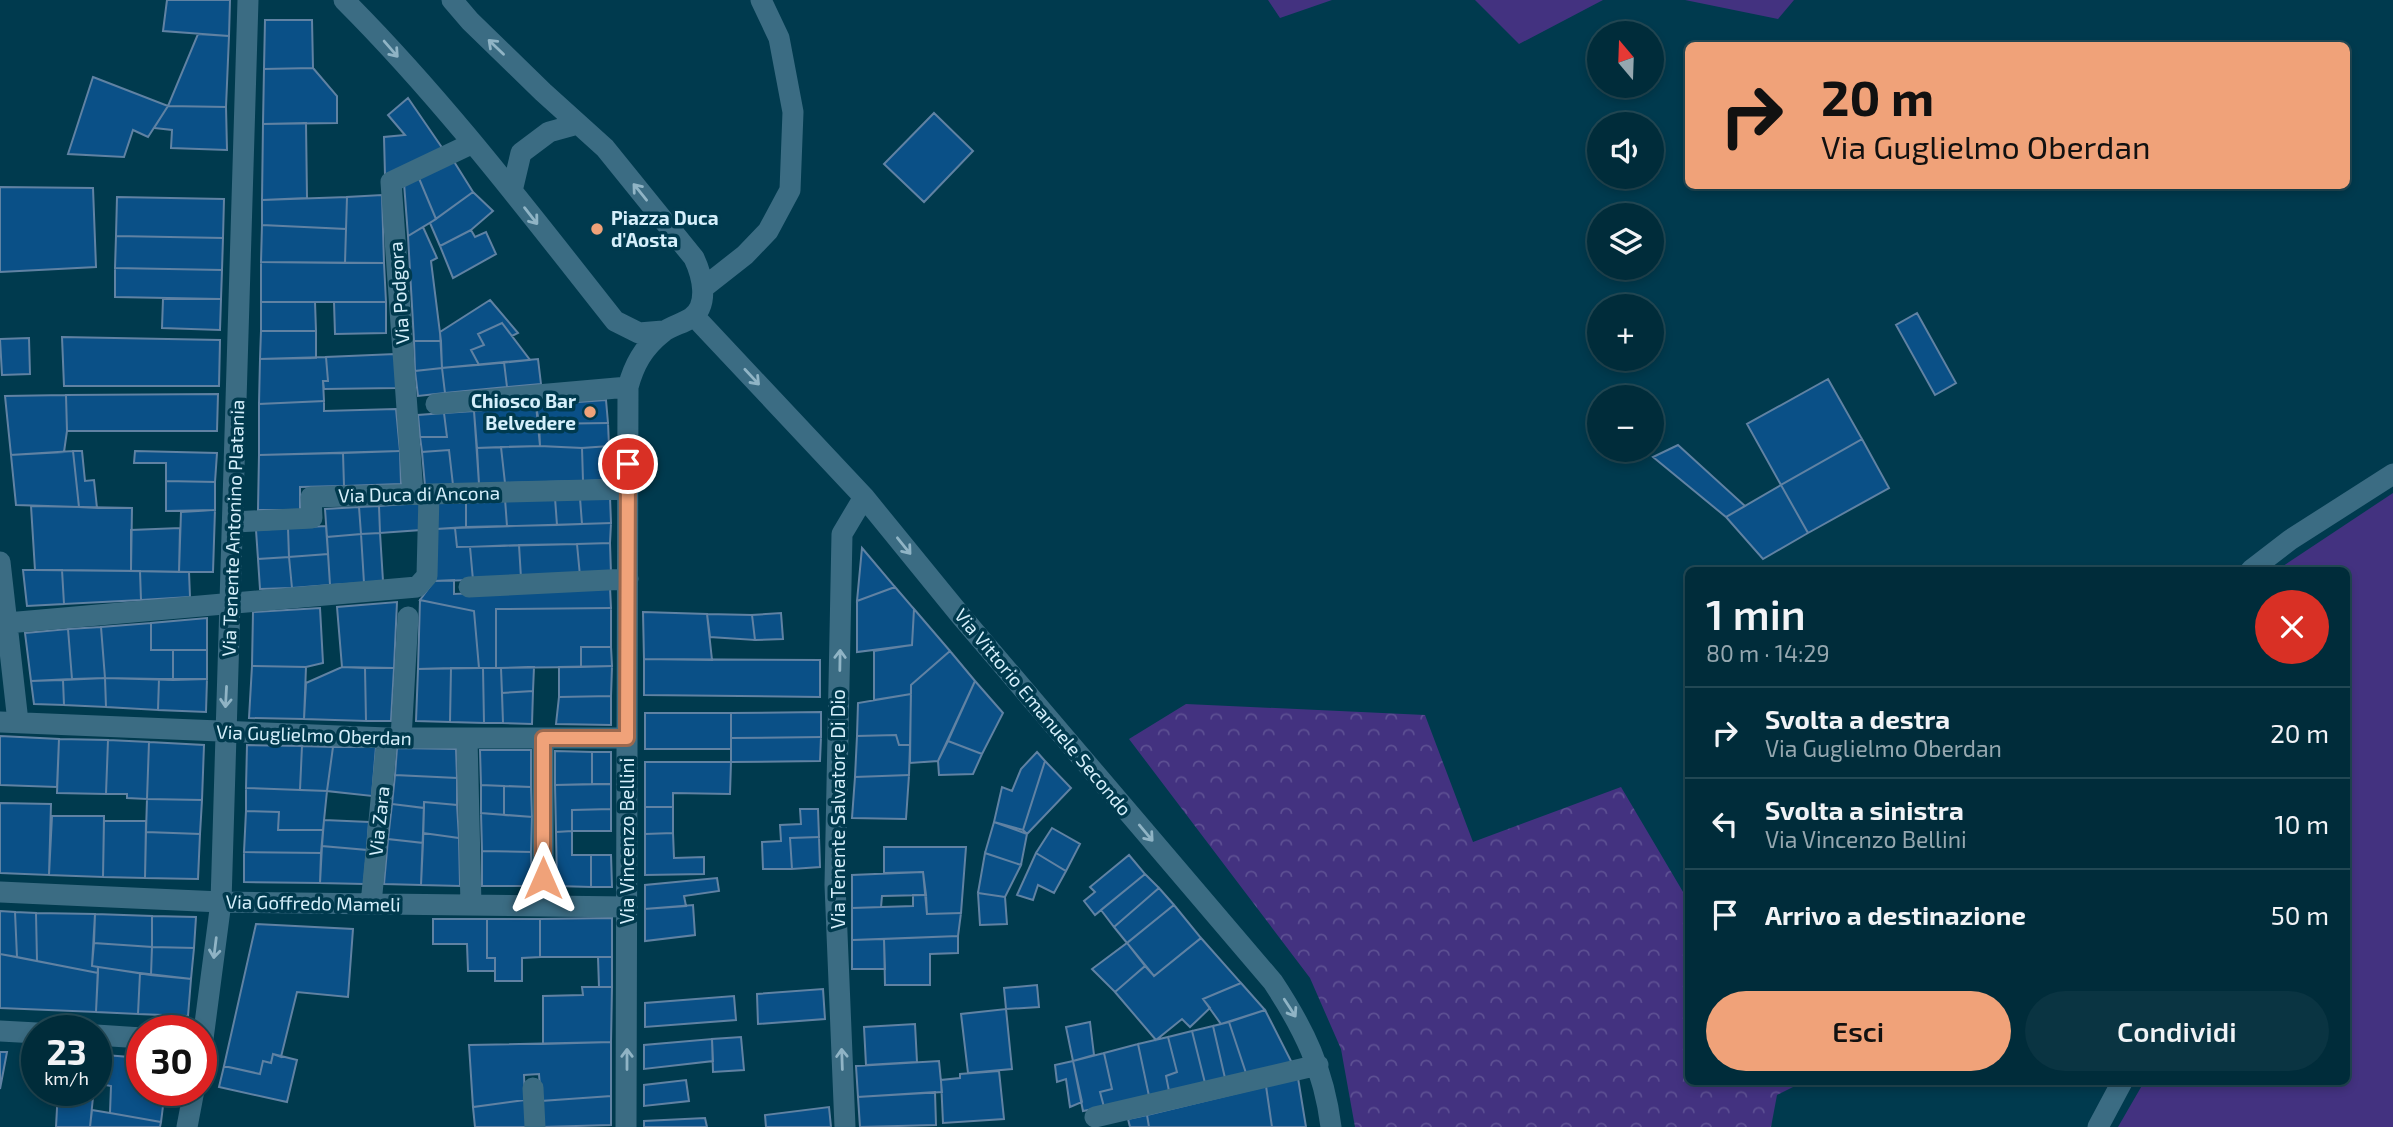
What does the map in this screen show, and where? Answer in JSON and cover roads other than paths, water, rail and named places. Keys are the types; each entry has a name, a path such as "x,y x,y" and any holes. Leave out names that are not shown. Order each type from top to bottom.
{"street":[{"name":"Via Tenente Antonino Platania","path":"206,1015 221,902 248,0"},
{"path":"344,0 474,143 615,321 639,333 663,331 700,322 703,288 701,274 694,258 605,148 542,92 470,21 453,0"},
{"path":"703,288 745,255 768,231 790,190 793,112 779,38 761,0"},
{"path":"512,191 521,153 549,132 578,124"},
{"name":"Via Podgora","path":"421,494 391,182 474,143"},
{"name":"Via Vittorio Emanuele Secondo","path":"700,322 864,496 961,615 1273,982 1297,1019 1318,1065 1331,1127"},
{"path":"436,404 628,387 634,365 663,331"},
{"name":"Via Vincenzo Bellini","path":"626,1127 628,387"},
{"path":"2254,567 2290,540 2393,474"},
{"name":"Via Duca di Ancona","path":"234,522 312,518 311,497 628,489"},
{"path":"7,623 417,587 427,576 421,494"},
{"name":"Via Tenente Salvatore Di Dio","path":"845,1127 835,885 842,534 864,496"},
{"path":"0,562 7,623 9,722"},
{"path":"470,587 628,579"},
{"name":"Via Zara","path":"371,904 408,618"},
{"name":"Via Guglielmo Oberdan","path":"9,722 394,738 627,738"},
{"path":"467,738 471,905"},
{"path":"543,738 543,905"},
{"name":"Via Goffredo Mameli","path":"0,891 221,902 627,907"},
{"path":"0,1031 21,1032"},
{"path":"1096,1117 1318,1065"},
{"path":"2098,1127 2120,1085"},
{"path":"533,1088 535,1127"},
{"path":"187,1127 191,1106"}],"place":[{"name":"Piazza Duca d'Aosta","path":"597,229"},
{"name":"Chiosco Bar Belvedere","path":"590,412"}]}
